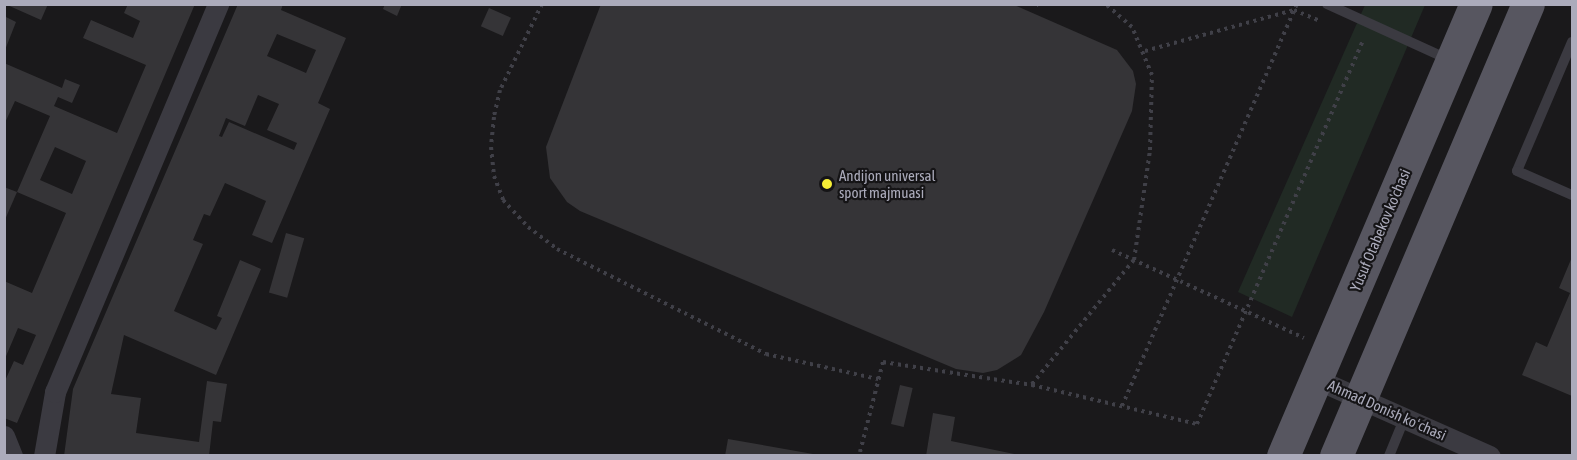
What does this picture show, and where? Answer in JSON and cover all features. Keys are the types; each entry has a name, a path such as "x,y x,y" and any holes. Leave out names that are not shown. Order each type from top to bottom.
{"main road":[{"name":"Yusuf Otabekov ko'chasi","path":"1283,456 1476,4"},
{"path":"1336,456 1527,4"}],"street":[{"path":"44,456 55,392 218,4"},
{"name":"Ahmad Donish koʻchasi","path":"1316,379 1405,417 1481,454"},
{"path":"4,436 12,456"}],"lane":[{"path":"1327,4 1452,61"},
{"path":"1572,42 1517,171 1572,195"},
{"path":"1389,456 1405,417"}],"path":[{"path":"542,4 500,90 494,117 492,157 503,200 528,227 556,249 766,354 878,379"},
{"path":"1032,385 1134,260 1153,107 1152,75 1145,51 1132,27 1106,4"},
{"path":"1122,406 1179,280 1297,4"},
{"path":"1145,51 1294,10 1324,23"},
{"path":"860,452 883,362 1032,385 1197,424 1364,40 1354,36"},
{"path":"1112,250 1329,349"}],"shaded area":[{"path":"1365,5 1425,5 1292,317 1238,292"}],"building":[{"path":"5,4 48,4 41,20"},
{"path":"128,4 195,4 17,423 4,418 4,383 14,361 23,365 36,335 18,328 4,361 4,281 32,293 66,213 17,192 50,116 15,101 4,125 4,63 62,88 65,79 80,85 72,103 58,97 54,106 117,133 146,65 83,38 91,20 133,38 140,21 124,13","holes":["55,147 86,161 72,194 40,180"]},
{"path":"238,4 283,4 281,10 346,38 318,103 330,109 272,243 252,235 266,201 225,183 210,216 204,214 193,240 203,244 174,311 216,330 222,318 217,316 240,260 261,269 216,375 124,335 111,394 141,398 136,433 199,442 207,381 227,384 221,422 213,421 209,456 64,456 73,389","holes":["277,34 316,50 306,73 267,56","258,95 279,104 267,130 297,143 294,150 229,122 222,137 219,136 226,118 245,126"]},
{"path":"385,4 402,4 397,16 383,9"},
{"name":"Andijon universal sport majmuasi","path":"601,4 1012,4 1117,50 1133,71 1136,84 1132,111 1044,312 1021,355 997,370 983,373 956,369 580,211 567,202 550,178 546,147"},
{"path":"489,8 511,18 503,36 481,26"},
{"path":"4,16 16,22 5,50 4,50"},
{"path":"4,187 17,192 4,222"},
{"path":"286,233 304,238 287,298 269,293"},
{"path":"1572,257 1572,396 1522,375 1536,342 1547,347 1570,293 1559,288"},
{"path":"900,385 913,388 904,427 891,424"},
{"path":"933,413 955,417 951,441 1024,456 926,456"},
{"path":"728,439 813,454 813,456 725,456"}],"place":[{"name":"Andijon universal sport majmuasi","path":"827,184"}]}
